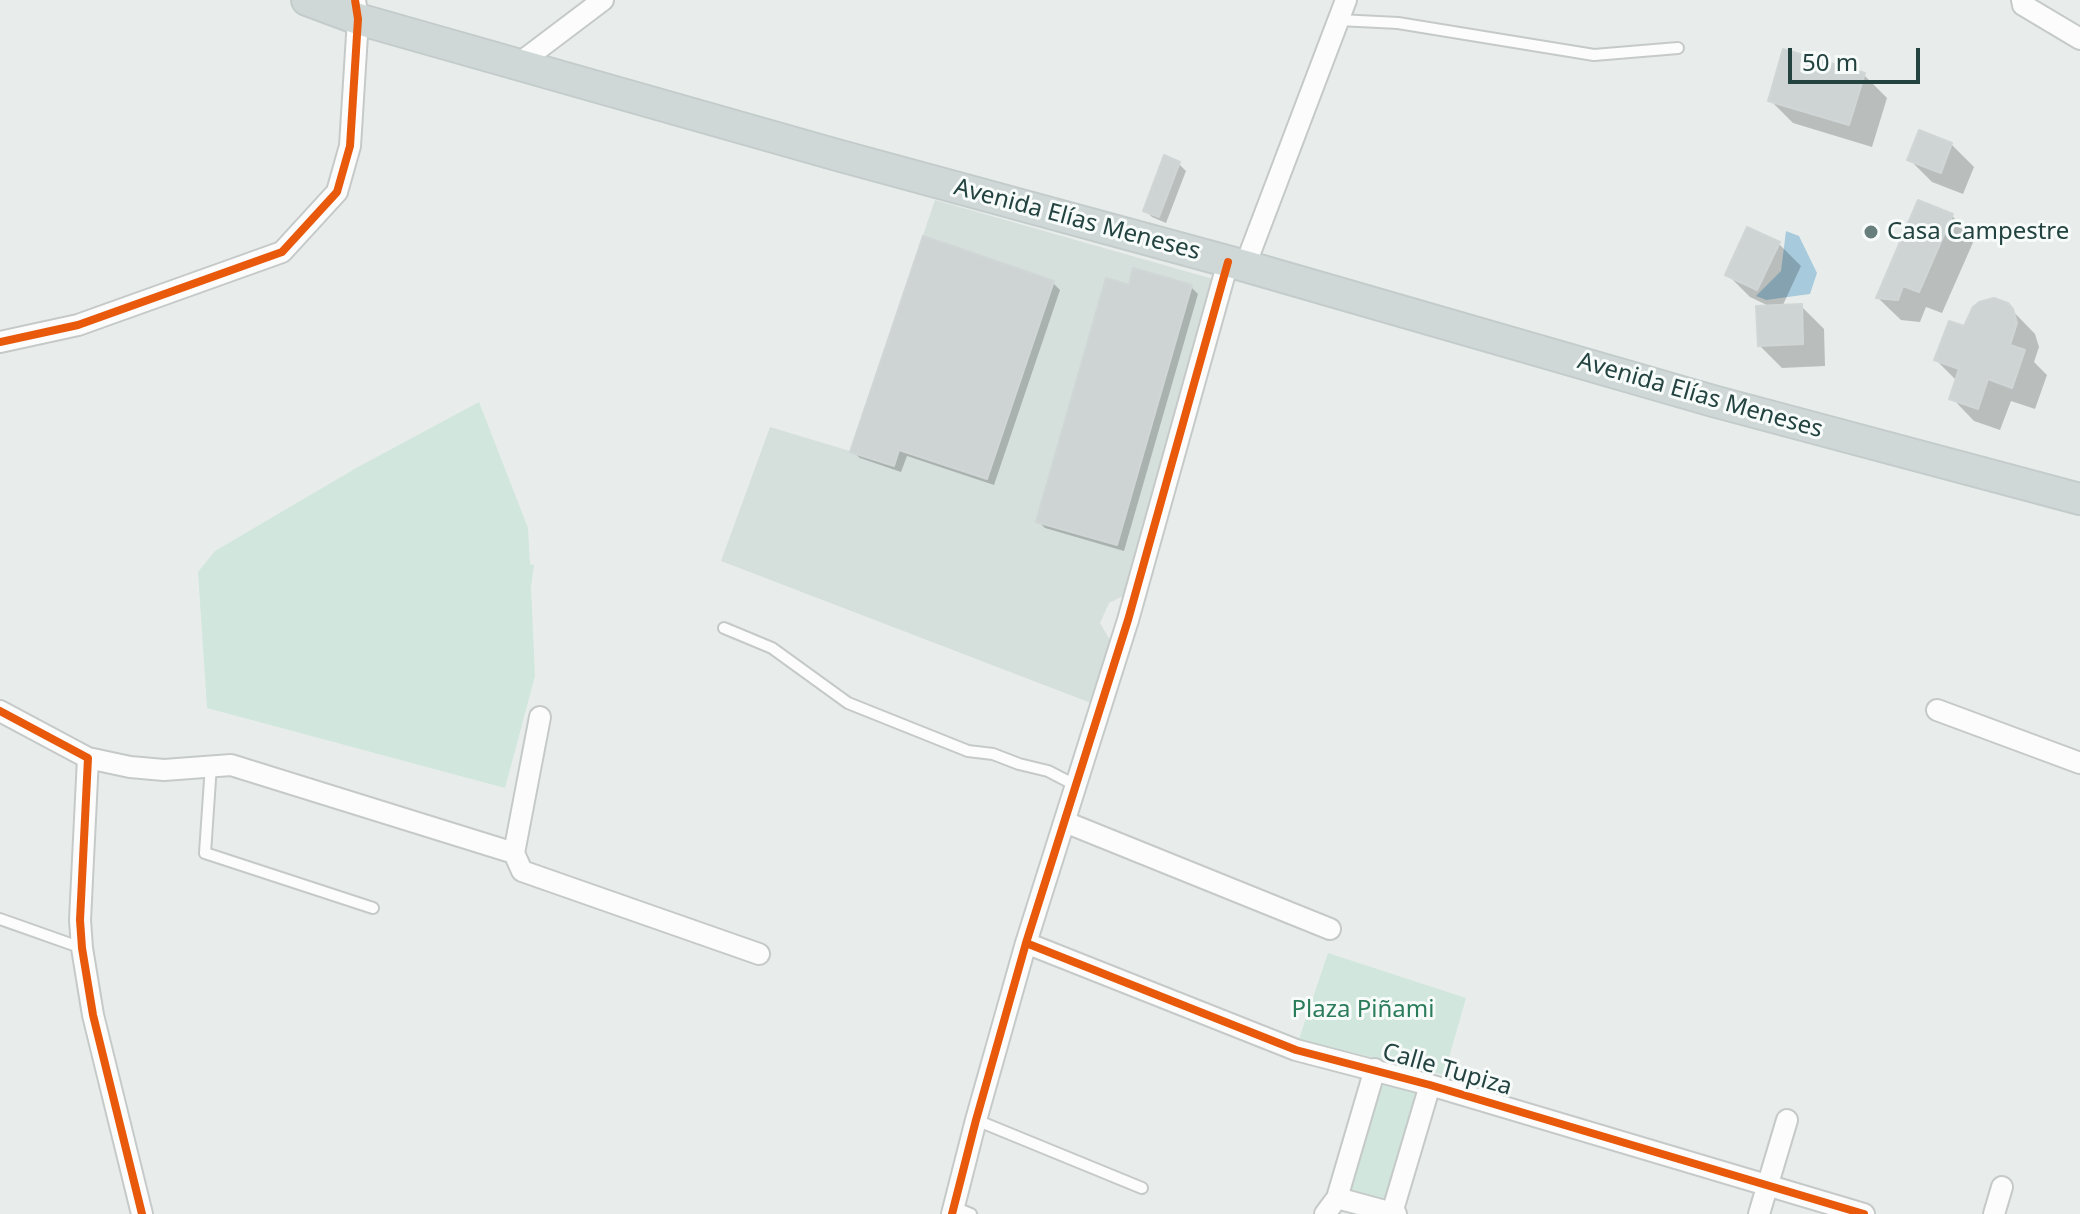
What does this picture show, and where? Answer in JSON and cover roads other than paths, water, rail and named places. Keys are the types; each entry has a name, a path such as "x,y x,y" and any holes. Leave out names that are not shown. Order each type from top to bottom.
{"main road":[{"name":"Avenida Elías Meneses","path":"307,0 357,9 517,65 822,151 1237,264 1713,401 2080,499"}],"street":[{"path":"517,65 603,0"},
{"path":"2022,0 2023,5 2080,39"},
{"path":"0,342 78,325 282,252 337,192 350,146 357,9"},
{"path":"959,1212 976,1120 1026,943 1237,264 1343,10"},
{"path":"1937,710 2080,763"},
{"path":"0,711 88,758 164,770 231,765 514,853"},
{"path":"540,717 514,853 522,871 759,954"},
{"path":"88,758 80,920 82,948 93,1015 142,1214"},
{"path":"1065,822 1330,929"},
{"name":"Calle Tupiza","path":"1026,943 1296,1050 1375,1069 1864,1214"},
{"path":"1375,1069 1331,1206 1394,1213 1430,1085"},
{"path":"1759,1214 1787,1120"},
{"path":"1994,1214 2002,1187"}],"lane":[{"path":"1343,10 1398,23 1594,55 1678,48"},
{"path":"724,628 772,648 848,703 968,751 993,754 1048,771 1077,786"},
{"path":"211,765 205,853 373,908"},
{"path":"0,919 82,948"},
{"path":"976,1120 1142,1188"}],"water":[{"path":"1786,231 1799,236 1817,273 1810,294 1766,300 1756,296 1781,271"}],"place":[{"name":"Casa Campestre","path":"1871,232"}],"park label":[{"name":"Plaza Piñami","path":"1363,1010"}]}
